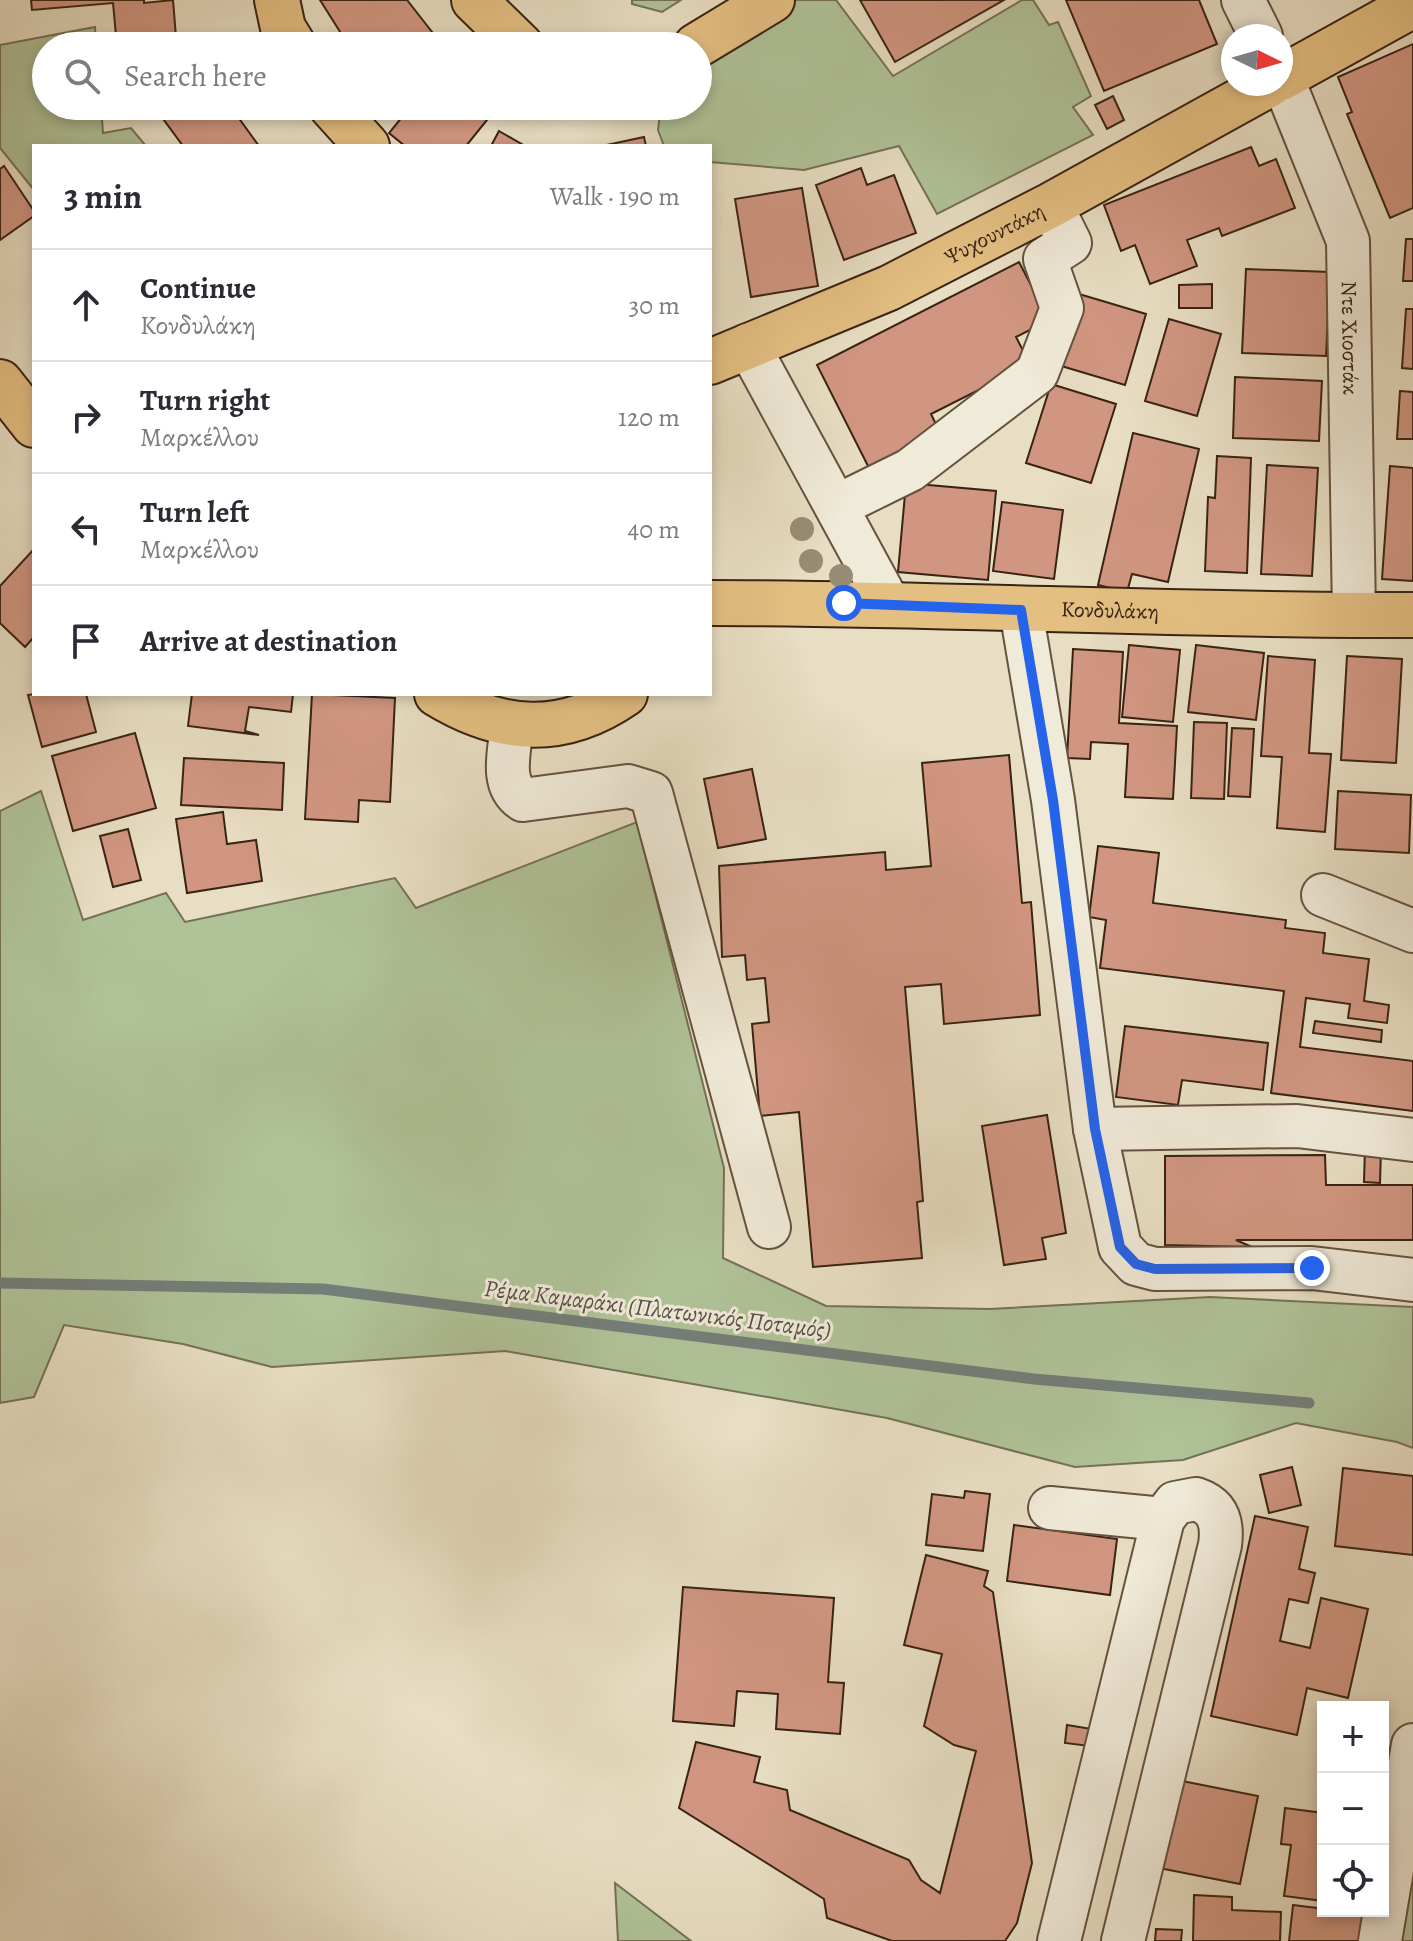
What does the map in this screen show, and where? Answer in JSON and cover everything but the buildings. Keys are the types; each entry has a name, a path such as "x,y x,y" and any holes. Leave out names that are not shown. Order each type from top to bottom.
{"main road":[{"path":"277,0 285,32"},
{"path":"474,0 507,32"},
{"path":"712,36 772,0"},
{"name":"Ψυχουντάκη","path":"1293,70 1413,5"},
{"name":"Ψυχουντάκη","path":"729,354 889,288 1051,205 1246,96"},
{"path":"344,120 365,144"},
{"path":"0,382 32,422"},
{"name":"Κονδυλάκη","path":"712,603 1413,615"},
{"path":"441,696 482,716 512,725 558,725 598,713 622,696"}],"street":[{"path":"1243,0 1255,24"},
{"name":"Ντε Χιοστάκ","path":"1286,96 1348,241 1354,615"},
{"path":"837,506 910,470 1037,373 1062,308 1045,259 1070,243 1051,205"},
{"path":"729,354 837,506 889,604"},
{"path":"1021,610 1053,800 1095,1129 1120,1247 1136,1264 1155,1269 1312,1268 1413,1280"},
{"path":"512,725 508,777 513,793 523,800 628,786 651,793 769,1227"},
{"path":"1323,895 1413,931"},
{"path":"1095,1129 1297,1126 1413,1140"},
{"path":"1059,1941 1163,1519 1175,1503 1196,1499 1215,1511 1222,1534 1123,1941"},
{"path":"1050,1508 1163,1519"},
{"path":"1380,1941 1413,1745"}],"green space":[{"path":"632,0 681,0 662,12 632,4"},
{"path":"794,0 836,0 893,76 1022,0 1033,0 1049,25 1058,22 1091,96 1073,107 1093,135 937,214 899,146 804,170 712,162 712,144 663,144 658,130 659,120 712,120 712,57"},
{"path":"95,27 95,32 69,32"},
{"path":"32,39 32,120 102,120 103,133 131,128 144,144 32,144 32,188 0,148 0,45"},
{"path":"41,791 83,920 166,893 185,922 395,878 416,908 637,822 724,1168 723,1258 826,1306 990,1309 1210,1297 1413,1307 1413,1448 1397,1442 1296,1423 1183,1460 1075,1467 887,1418 505,1351 272,1367 183,1344 64,1325 34,1397 0,1403 0,811"},
{"path":"1413,1832 1413,1941 1393,1941"},
{"path":"615,1883 691,1941 618,1941"}],"waterway":[{"name":"Ρέμα Καμαράκι (Πλατωνικός Ποταμός)","path":"0,1283 323,1289 1034,1379 1309,1403"}],"route":[{"path":"844,603 1021,610 1053,800 1095,1129 1120,1247 1136,1264 1155,1269 1312,1268"}]}
